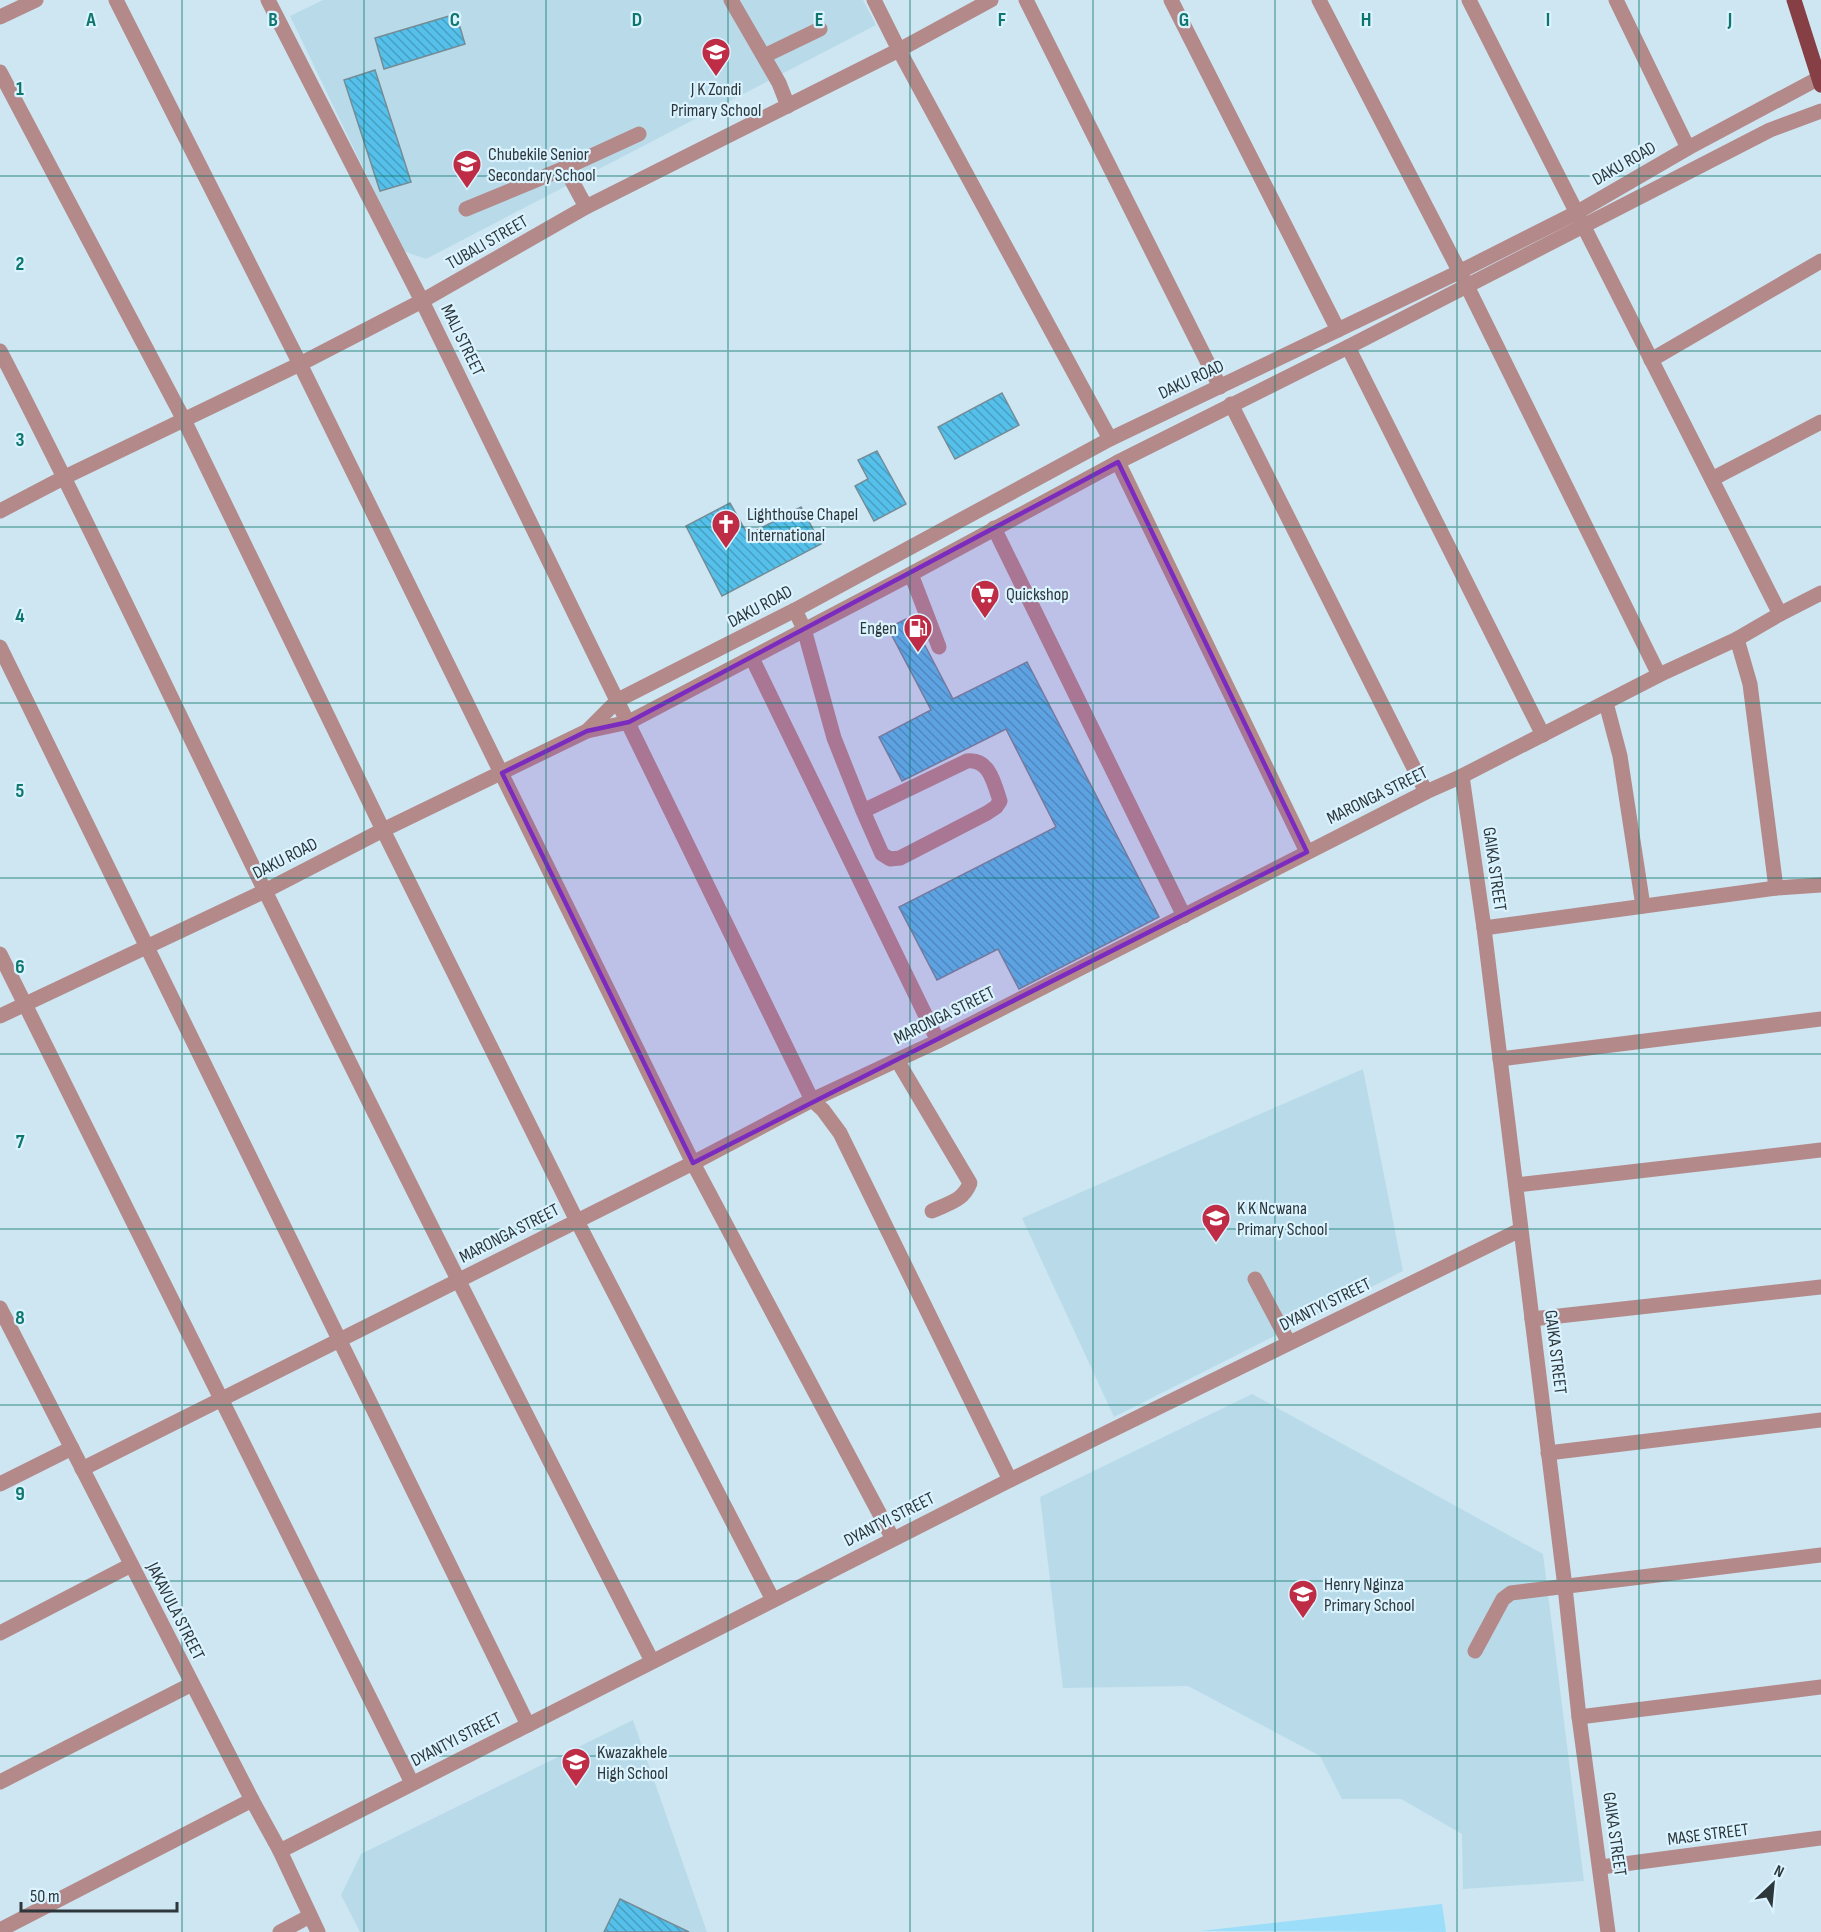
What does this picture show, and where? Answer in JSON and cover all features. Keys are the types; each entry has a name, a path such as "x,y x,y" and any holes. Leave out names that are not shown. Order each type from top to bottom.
{"main road":[{"path":"1794,0 1820,80"}],"street":[{"path":"0,17 36,0"},
{"path":"116,0 300,364 693,1163 893,1539"},
{"name":"MALI STREET","path":"268,0 422,301 812,1100 823,1110 840,1133 1010,1480"},
{"path":"731,0 779,83 788,106"},
{"path":"874,0 1110,439"},
{"name":"TUBALI STREET","path":"0,511 65,477 300,364 422,301 586,207 899,50 991,0"},
{"path":"1026,0 1220,387"},
{"path":"1171,0 1338,330"},
{"path":"1319,0 1463,279 1659,675"},
{"path":"1469,0 1780,614"},
{"path":"1616,0 1688,148"},
{"path":"764,56 820,29"},
{"path":"0,72 184,420 383,830 577,1221 773,1600"},
{"name":"DAKU ROAD","path":"0,1016 265,891 383,830 587,732 629,722 1118,462 1348,347 1688,148 1820,80"},
{"name":"DAKU ROAD","path":"587,732 618,700 795,610 1110,439 1338,330 1583,227 1770,130 1821,111"},
{"path":"466,209 639,134"},
{"path":"565,168 586,207"},
{"path":"1651,360 1821,261"},
{"path":"1348,347 1543,735"},
{"path":"0,351 65,477 457,1282 652,1661"},
{"path":"1231,404 1426,792"},
{"path":"1712,479 1821,422"},
{"path":"1118,462 1307,852"},
{"path":"994,528 1184,916"},
{"path":"911,573 939,647"},
{"name":"MARONGA STREET","path":"82,1469 693,1163 812,1100 938,1041 1659,675 1737,639 1821,593"},
{"path":"795,610 804,629 834,738 863,811 882,854 894,859 987,813 1000,801 986,768 973,760 863,811"},
{"path":"1737,639 1750,684 1776,888"},
{"path":"0,647 528,1725"},
{"path":"752,658 938,1041"},
{"path":"1606,703 1620,756 1643,906"},
{"name":"GAIKA STREET","path":"1462,776 1484,928 1608,1932"},
{"path":"1484,928 1776,888 1821,885"},
{"path":"0,954 412,1783"},
{"path":"1500,1059 1821,1019"},
{"path":"897,1060 970,1182 966,1194 961,1198 932,1211"},
{"path":"1515,1185 1821,1150"},
{"name":"DYANTYI STREET","path":"280,1851 1010,1480 1520,1230"},
{"path":"1255,1279 1289,1343"},
{"path":"1532,1318 1821,1287"},
{"name":"JAKAVULA STREET","path":"0,1308 6,1334 72,1448 280,1851 318,1932"},
{"path":"1548,1453 1821,1420"},
{"path":"0,1484 72,1448"},
{"path":"1475,1651 1507,1596 1511,1593 1821,1555"},
{"path":"0,1633 131,1565"},
{"path":"0,1782 192,1684"},
{"path":"1580,1718 1821,1687"},
{"path":"0,1930 252,1800"},
{"name":"MASE STREET","path":"1601,1867 1821,1838"},
{"path":"280,1932 310,1916"}],"highlighted area":[{"path":"1118,462 1307,852 693,1163 502,773 587,731 629,722"}],"shaded area":[{"name":"Chubekile Senior Secondary School","path":"323,0 863,0 876,25 426,259 403,251 290,16"},
{"name":"K K Ncwana Primary School","path":"1363,1069 1403,1271 1114,1417 1022,1218"},
{"name":"Henry Nginza Primary School","path":"1252,1394 1543,1554 1584,1881 1463,1889 1462,1834 1401,1799 1342,1799 1320,1756 1188,1686 1063,1688 1040,1497"},
{"name":"Kwazakhele High School","path":"633,1720 707,1932 360,1932 341,1895 361,1854"},
{"path":"1442,1904 1446,1932 1200,1931"}],"building":[{"path":"456,14 465,44 384,69 375,38"},
{"path":"375,70 411,182 380,191 344,80"},
{"path":"1002,393 1019,425 955,459 938,427"},
{"path":"877,451 906,504 874,521 855,486 868,479 858,460"},
{"name":"Lighthouse Chapel International","path":"730,503 748,535 801,507 821,544 722,596 686,526"},
{"path":"910,617 953,699 1027,662 1159,917 1019,989 998,949 937,980 899,907 1056,827 1006,729 902,781 879,737 931,710 888,628"},
{"path":"620,1899 689,1932 604,1932"}],"place":[{"name":"J K Zondi Primary School","path":"716,78"},
{"name":"Chubekile Senior Secondary School","path":"467,190"},
{"name":"Lighthouse Chapel International","path":"726,550"},
{"name":"Quickshop","path":"985,620"},
{"name":"Engen","path":"918,654"},
{"name":"K K Ncwana Primary School","path":"1216,1244"},
{"name":"Henry Nginza Primary School","path":"1303,1620"},
{"name":"Kwazakhele High School","path":"576,1788"}]}
